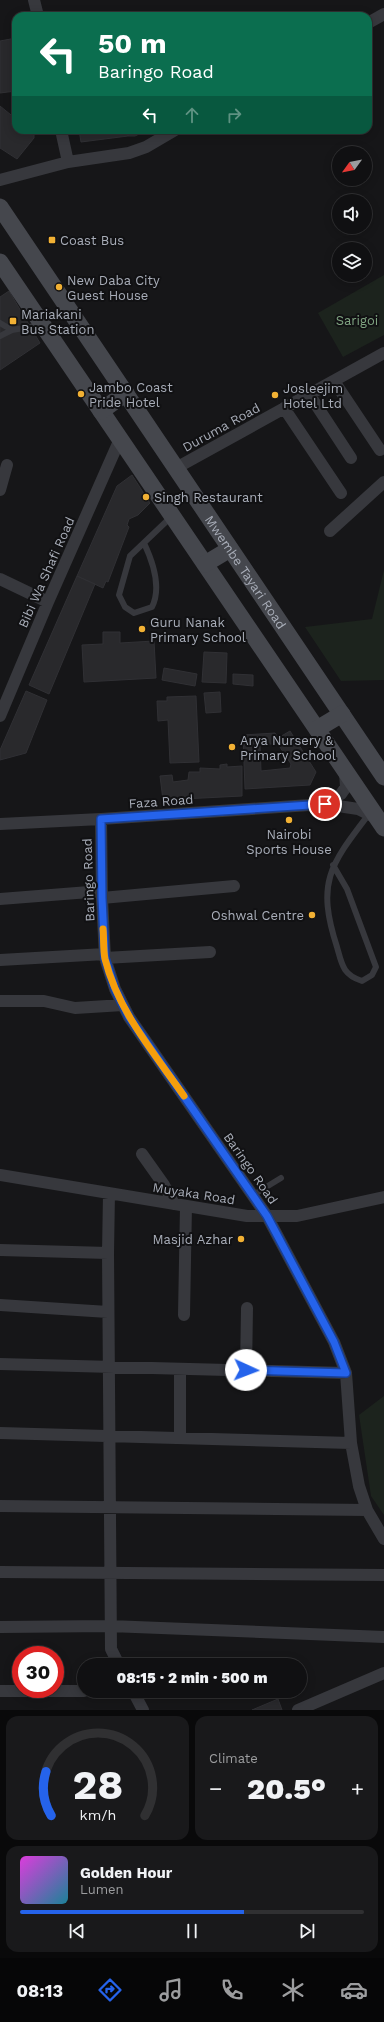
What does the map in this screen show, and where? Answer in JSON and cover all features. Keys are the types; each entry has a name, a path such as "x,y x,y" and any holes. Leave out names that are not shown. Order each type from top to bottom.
{"street":[{"path":"34,0 37,12"},
{"path":"372,21 384,14"},
{"path":"62,134 68,162"},
{"path":"0,180 68,162 129,153 146,148 169,134"},
{"name":"Mwembe Tayari Road","path":"0,207 384,777"},
{"path":"0,262 317,729 377,820"},
{"name":"Duruma Road","path":"176,468 384,353"},
{"path":"334,381 380,450"},
{"path":"101,411 126,393"},
{"path":"309,394 351,458"},
{"path":"284,408 341,493"},
{"name":"Bibi Wa Shafi Road","path":"0,716 48,602 120,439"},
{"path":"0,490 7,465"},
{"path":"330,531 384,482"},
{"path":"205,564 230,549"},
{"path":"0,579 48,602"},
{"path":"317,729 342,714"},
{"path":"325,804 340,794 346,787 345,771"},
{"name":"Faza Road","path":"0,824 101,819 325,804 358,809 377,820"},
{"name":"Baringo Road","path":"101,819 102,895 105,956 115,989 129,1017 267,1216 334,1342 346,1373 351,1443 359,1486 367,1510 384,1539"},
{"path":"0,899 102,895 234,886"},
{"path":"0,960 210,952"},
{"path":"0,1001 44,1001 75,1008 123,1005"},
{"path":"142,1154 180,1205 184,1315"},
{"name":"Muyaka Road","path":"0,1175 247,1216 297,1216 384,1197"},
{"path":"158,1202 164,1185"},
{"path":"109,1193 108,1312 110,1626 111,1649 116,1658"},
{"path":"0,1250 108,1253"},
{"path":"0,1305 108,1312"},
{"path":"246,1370 247,1308"},
{"path":"0,1364 346,1373"},
{"path":"180,1369 180,1438"},
{"path":"0,1433 351,1443"},
{"path":"0,1506 367,1510"},
{"path":"0,1572 384,1574"},
{"path":"0,1627 110,1626 384,1637"},
{"path":"298,1710 384,1673"},
{"path":"0,1691 77,1691"},
{"path":"137,1698 143,1710"}],"lane":[{"path":"0,324 12,330"},
{"path":"0,336 12,330 42,324"},
{"path":"144,543 154,564 156,598 152,607 134,613 125,607 119,595 130,556 172,516"},
{"path":"333,865 347,889 376,967 372,975 362,981 351,978 343,966 329,922 326,904 327,888 333,865 377,820"},
{"path":"253,1195 281,1178"}],"green space":[{"name":"Sarigoi","path":"384,275 384,335 343,357 318,313"},
{"path":"384,570 384,680 341,681 305,627 372,619"},
{"path":"384,1396 384,1515 371,1496 359,1415"}],"building":[{"path":"12,39 12,92 0,93 0,41"},
{"path":"0,106 12,116 12,134 34,134 34,138 17,159 0,148"},
{"path":"80,134 128,134 128,136 81,142"},
{"path":"128,134 139,134 135,136 128,136"},
{"path":"9,291 40,343 0,370 0,297"},
{"path":"132,475 150,503 138,515 129,519 127,525 129,527 108,582 106,581 103,588 77,576 117,486"},
{"path":"77,576 95,584 49,694 29,685"},
{"path":"103,632 120,632 120,643 154,641 156,678 84,682 82,645 103,644"},
{"path":"204,652 227,653 226,683 202,682"},
{"path":"164,668 197,674 195,686 162,680"},
{"path":"233,674 253,675 253,686 233,684"},
{"path":"26,691 47,700 26,753 0,760 0,750"},
{"path":"220,692 221,712 206,713 204,693"},
{"path":"196,696 199,762 170,763 168,720 158,721 157,701 167,701 167,697"},
{"path":"290,731 316,772 310,785 245,789 243,735 275,733 278,738","holes":["260,744 278,744 291,764 290,768 261,771"]},
{"path":"227,764 227,767 242,766 242,796 163,800 160,776 172,775 173,782 188,780 189,772 200,772 200,768 220,769 220,765"},
{"path":"278,1699 282,1710 252,1710"}],"slow traffic":[{"path":"103,929 105,958 115,989 129,1017 184,1096"}],"place":[{"name":"Coast Bus","path":"52,240"},
{"name":"New Daba City Guest House","path":"59,287"},
{"name":"Mariakani Bus Station","path":"13,321"},
{"name":"Jambo Coast Pride Hotel","path":"81,394"},
{"name":"Josleejim Hotel Ltd","path":"275,395"},
{"name":"Singh Restaurant","path":"146,497"},
{"name":"Guru Nanak Primary School","path":"142,629"},
{"name":"Arya Nursery & Primary School","path":"232,747"},
{"name":"Nairobi Sports House","path":"289,820"},
{"name":"Oshwal Centre","path":"312,915"},
{"name":"Masjid Azhar","path":"241,1239"}],"route":[{"path":"246,1370 346,1373 334,1342 267,1216 129,1017 115,989 105,958 102,898 101,819 325,804"}]}
